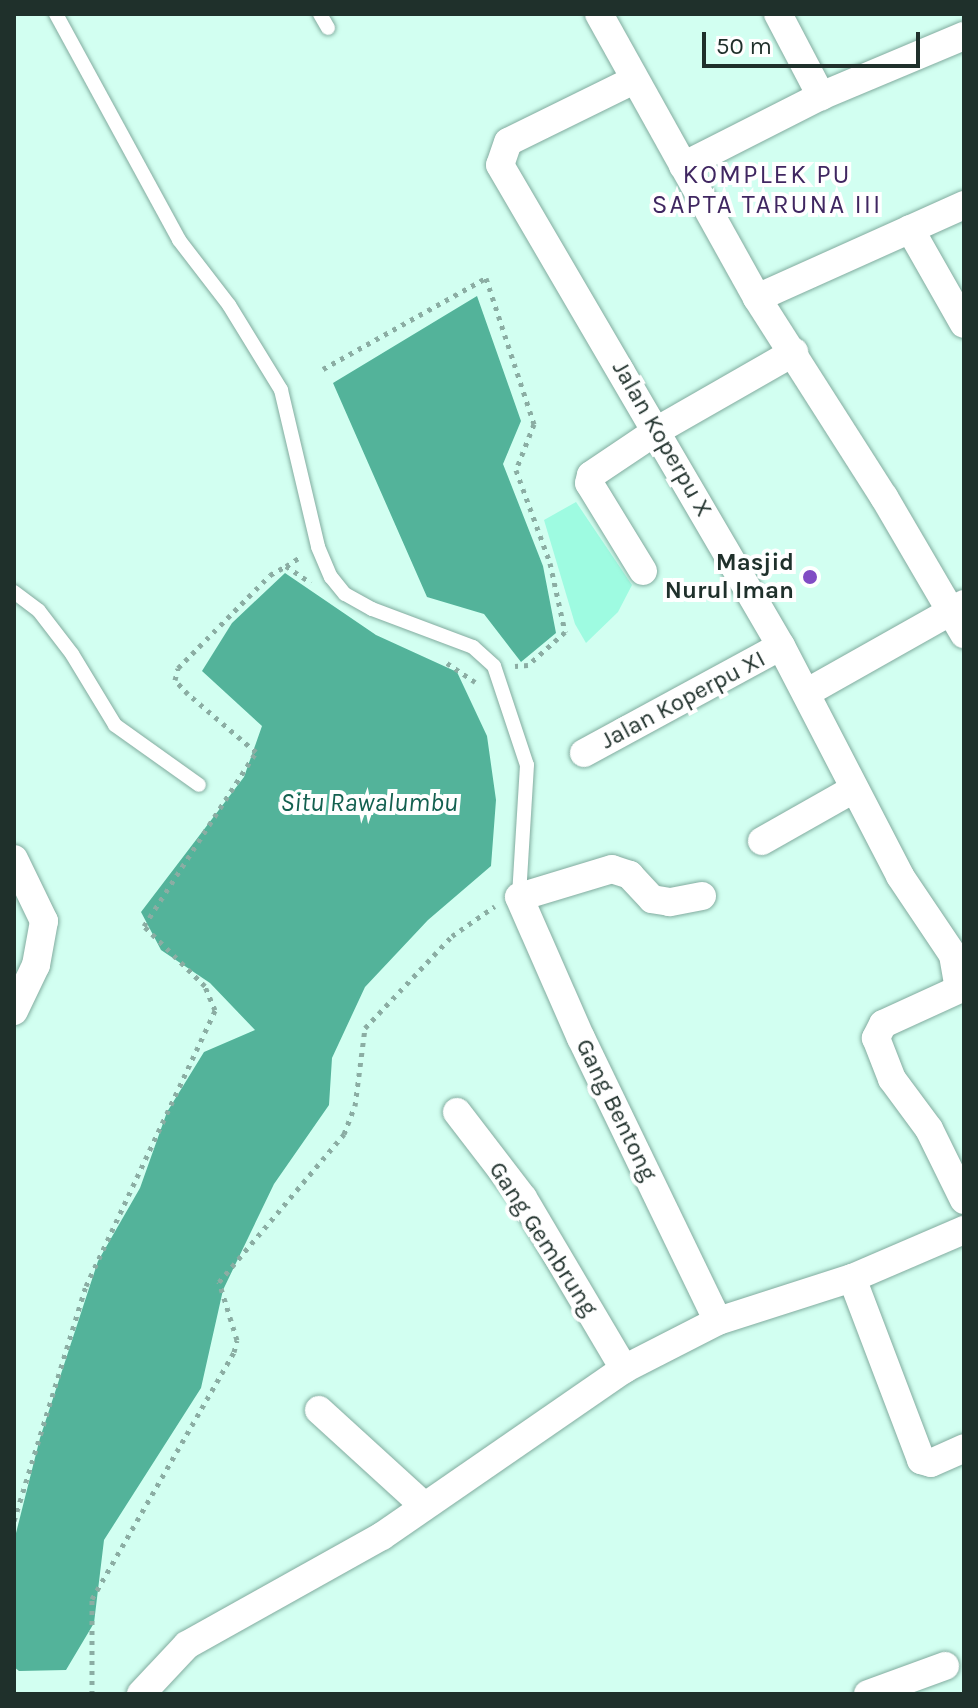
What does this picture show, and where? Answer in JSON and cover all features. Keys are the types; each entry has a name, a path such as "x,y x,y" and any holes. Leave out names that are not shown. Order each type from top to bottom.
{"street":[{"path":"599,14 757,298 960,617 806,693"},
{"path":"778,14 821,96"},
{"path":"683,166 821,96 964,36"},
{"name":"Jalan Koperpu X","path":"634,80 508,142 500,165 658,430 781,646 900,876 953,955 962,988"},
{"path":"757,298 964,205"},
{"path":"910,229 964,324"},
{"path":"643,571 589,483 591,475 658,430 794,352"},
{"name":"Jalan Koperpu XI","path":"584,753 781,646"},
{"path":"762,841 854,789"},
{"path":"14,859 44,921 36,965 14,1011"},
{"path":"505,898 612,869 630,875 652,899 670,902 702,896"},
{"name":"Gang Bentong","path":"505,898 581,1038 718,1321"},
{"path":"962,988 883,1024 876,1038 892,1079 929,1129 964,1200"},
{"name":"Gang Gembrung","path":"457,1112 523,1198 624,1369"},
{"path":"141,1694 187,1645 369,1544 624,1369 718,1321 852,1278 964,1230"},
{"path":"852,1278 921,1460 931,1463 964,1448"},
{"path":"319,1410 424,1506"},
{"path":"868,1694 945,1666"}],"lane":[{"path":"56,14 179,240 229,305 281,390 318,547 331,577 345,594 372,609 473,647 494,666 527,765 505,898"},
{"path":"320,14 328,28"},
{"path":"14,592 39,611 64,643 115,725 199,785"}],"path":[{"path":"323,369 486,278 534,424 516,470 550,563 565,632 528,665 494,666"},
{"path":"14,1521 86,1286 215,1010 205,986 144,926 256,752 188,694 175,680 178,668 270,575 286,566 318,587"},
{"path":"444,661 485,690"},
{"path":"92,1694 92,1599 234,1352 237,1340 219,1282 344,1134 355,1106 365,1028 452,936 505,898"}],"shaded area":[{"path":"576,502 632,585 618,612 586,643 575,624 544,520"}],"water":[{"path":"477,296 521,421 503,464 543,566 556,633 521,662 484,614 427,597 333,383"},
{"name":"Situ Rawalumbu","path":"285,573 376,635 457,672 487,736 496,800 491,866 428,920 365,987 332,1058 329,1105 274,1184 223,1290 201,1388 104,1540 94,1623 66,1670 19,1671 14,1667 14,1541 40,1438 98,1261 140,1188 167,1112 204,1052 255,1030 210,983 161,950 141,912 244,777 262,726 202,671 232,623"}],"place":[{"name":"Masjid Nurul Iman","path":"810,577"}],"district":[{"name":"KOMPLEK PU SAPTA TARUNA III","path":"767,190"}]}
